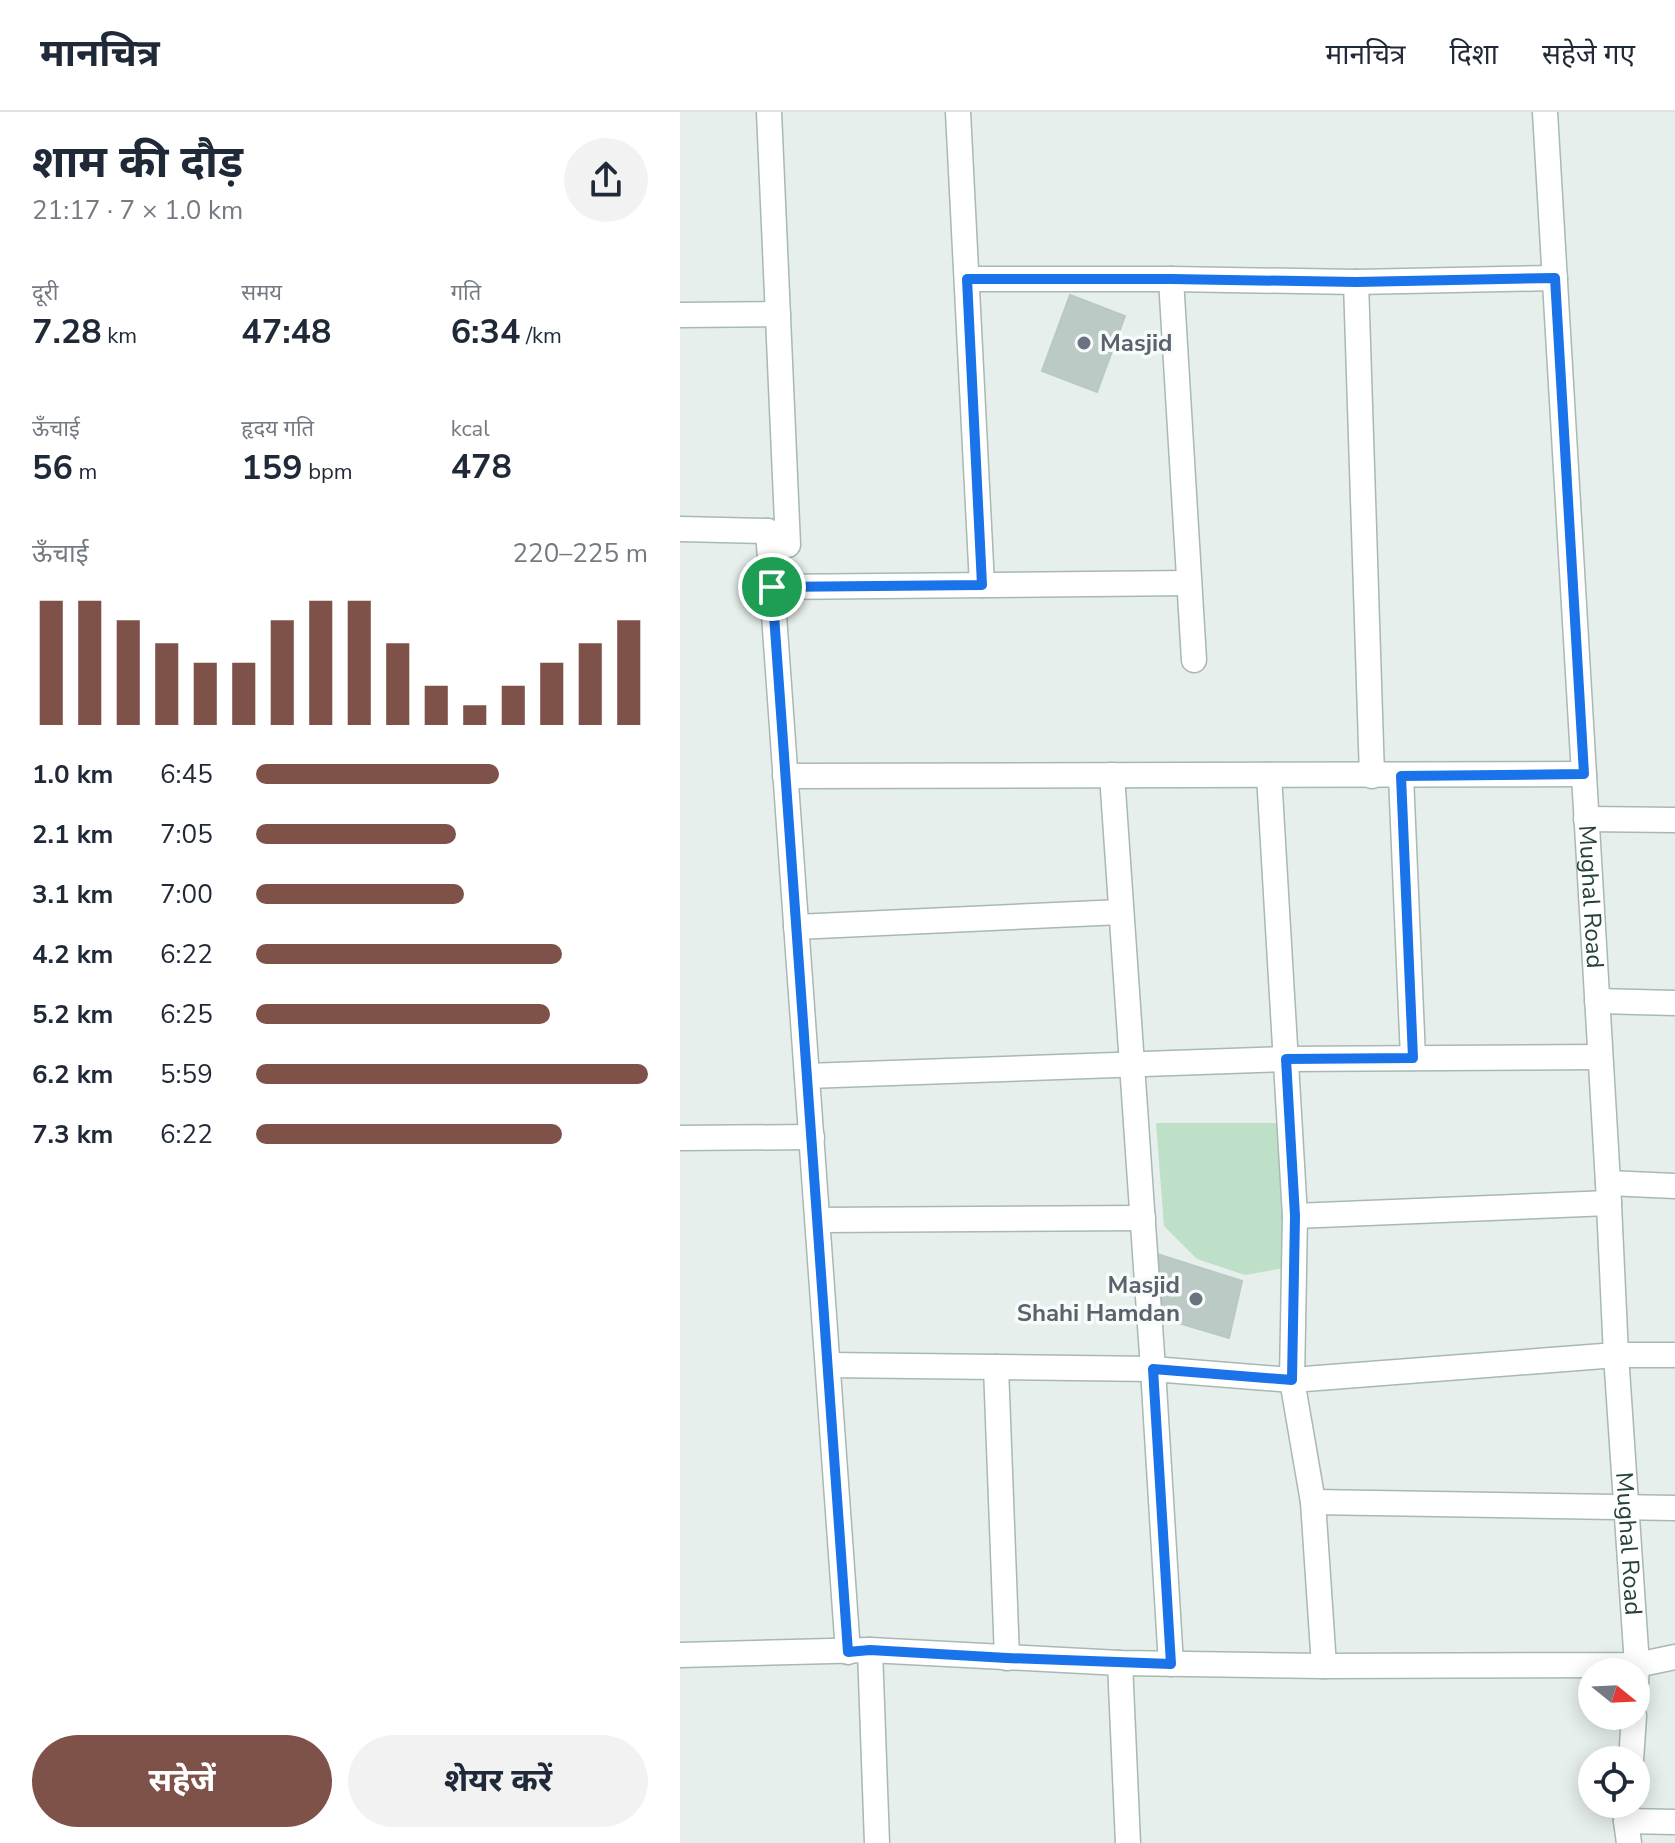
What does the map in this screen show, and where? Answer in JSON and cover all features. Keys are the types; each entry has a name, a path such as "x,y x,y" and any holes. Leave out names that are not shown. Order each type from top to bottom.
{"street":[{"path":"680,529 768,531 788,545 769,112"},
{"path":"958,112 982,585"},
{"name":"Mughal Road","path":"1545,112 1636,1658"},
{"path":"967,279 1356,282 1555,278"},
{"path":"1171,279 1194,660"},
{"path":"1356,282 1372,776"},
{"path":"680,315 778,314"},
{"path":"768,531 828,1365 877,1843"},
{"path":"772,587 1189,583"},
{"path":"785,776 1584,774"},
{"path":"1112,775 1171,1664"},
{"path":"1269,775 1295,1216 1292,1380 1313,1502 1324,1666"},
{"path":"1401,776 1413,1058"},
{"path":"1586,819 1675,820"},
{"path":"796,927 1121,912"},
{"path":"1597,1001 1675,1003"},
{"path":"807,1076 1286,1059 1600,1057"},
{"path":"680,1138 812,1137"},
{"path":"1295,1216 1675,1186"},
{"path":"818,1220 1143,1218"},
{"path":"828,1365 1153,1369 1292,1380 1616,1355 1675,1355"},
{"path":"996,1367 1007,1658"},
{"path":"1313,1502 1675,1508"},
{"path":"680,1655 859,1651 1120,1663 1578,1672"},
{"path":"1650,1668 1675,1657"},
{"path":"1120,1663 1128,1843"},
{"path":"1627,1823 1675,1822"}],"green space":[{"path":"1156,1123 1280,1123 1290,1267 1245,1275 1197,1259 1164,1226"}],"building":[{"name":"Masjid","path":"1070,295 1125,316 1097,392 1042,371"},
{"name":"Masjid Shahi Hamdan","path":"1154,1253 1242,1281 1229,1338 1155,1316"}],"place":[{"name":"Masjid","path":"1084,343"},
{"name":"Masjid Shahi Hamdan","path":"1196,1299"}],"route":[{"path":"1555,278 1584,774 1401,776 1413,1058 1286,1059 1295,1216 1292,1380 1153,1369 1171,1664 870,1650 848,1652 772,587 982,585 967,279 1356,282 1555,278"}]}
